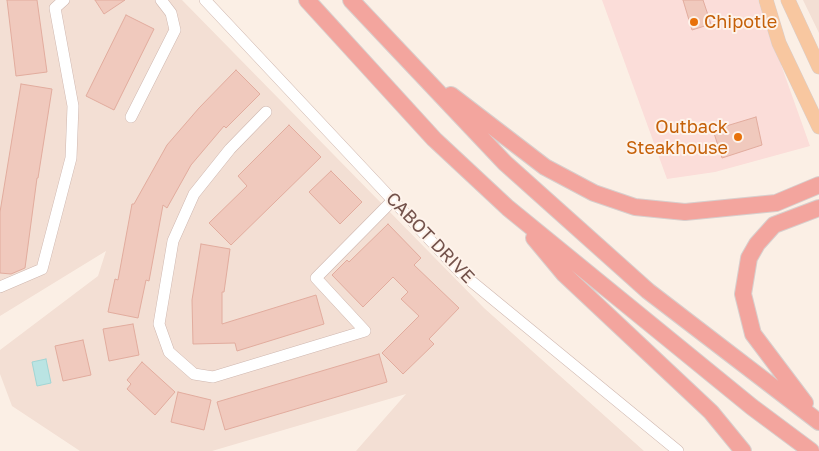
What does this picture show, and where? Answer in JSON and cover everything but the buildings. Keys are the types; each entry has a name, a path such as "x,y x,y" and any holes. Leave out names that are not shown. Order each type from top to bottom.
{"highway":[{"path":"307,0 434,139 508,208 752,407 811,451"},
{"path":"351,0 505,164 648,291 819,421"},
{"path":"401,55 545,167 594,193 635,207 685,212 776,203 819,185"},
{"path":"508,208 564,274 711,412 743,451"},
{"path":"819,208 774,224 757,244 749,258 743,294 744,309 753,334 768,357 819,421"}],"main road":[{"path":"766,0 779,43 819,127"},
{"path":"788,0 819,67"}],"street":[{"path":"0,287 42,269 71,158 73,106 56,8 64,0"},
{"path":"131,117 175,30 171,13 161,0"},
{"name":"CABOT DRIVE","path":"205,0 460,272 678,451"},
{"path":"266,112 230,149 194,194 173,241 159,324 169,352 194,374 213,377 365,331 316,278 393,200"}],"shaded area":[{"path":"0,0 182,0 484,308 644,451 356,451 406,394 212,451 80,451 12,406 0,374 0,350 98,276 106,251 0,316"},
{"path":"602,0 758,0 810,146 715,172 667,179"},
{"path":"803,0 819,0 819,33"}],"water":[{"path":"46,359 51,383 37,386 32,362"}],"place":[{"name":"Chipotle","path":"694,22"},
{"name":"Outback Steakhouse","path":"738,137"}]}
